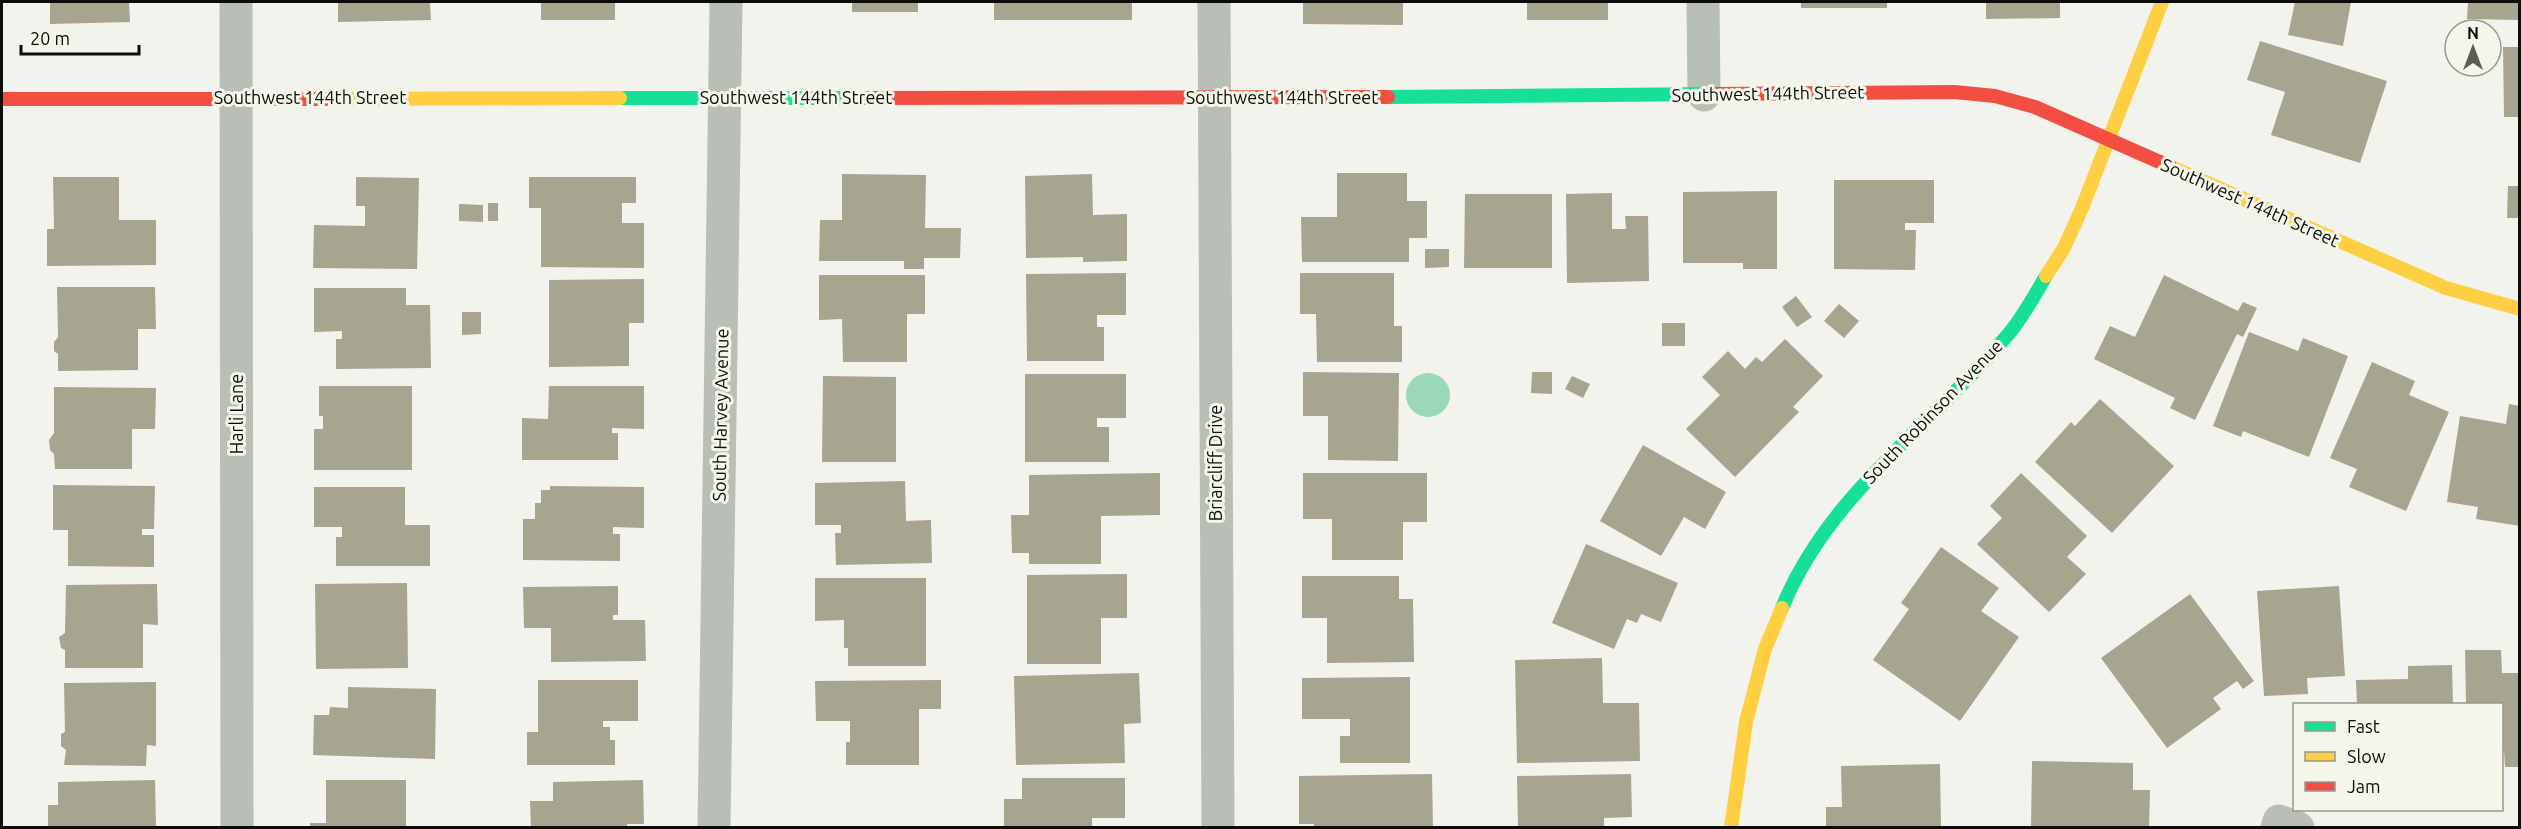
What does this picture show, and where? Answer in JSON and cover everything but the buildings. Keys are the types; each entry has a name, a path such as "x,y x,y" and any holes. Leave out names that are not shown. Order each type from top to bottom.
{"street":[{"name":"Harli Lane","path":"236,2 237,828"},
{"name":"South Harvey Avenue","path":"714,828 726,2"},
{"name":"Briarcliff Drive","path":"1214,2 1218,828"},
{"path":"1703,2 1704,95"},
{"name":"South Robinson Avenue","path":"1731,828 1746,722 1765,649 1786,598 1809,555 1847,501 2007,336 2064,248 2162,2"},
{"name":"Southwest 144th Street","path":"2,99 1214,98 1954,92 1995,96 2035,108 2446,288 2520,309"},
{"path":"2277,828 2279,821 2298,828"}],"shaded area":[{"path":"1428,373 1443,380 1450,395 1443,410 1428,417 1413,410 1406,395 1413,380"}],"traffic: fast":[{"path":"1388,97 1715,94"},
{"path":"620,98 866,98"},
{"path":"1782,608 1802,568 1826,531 1853,496 2006,337 2023,315 2046,276"}],"traffic: slow":[{"path":"2046,276 2064,248 2082,208 2162,2"},
{"path":"325,99 620,98"},
{"path":"2171,167 2446,288 2520,309"},
{"path":"1731,828 1746,722 1765,649 1782,608"}],"traffic: jam":[{"path":"1715,94 1954,92 1995,96 2035,107 2171,167"},
{"path":"866,98 1388,97"},
{"path":"2,99 325,99"}]}
